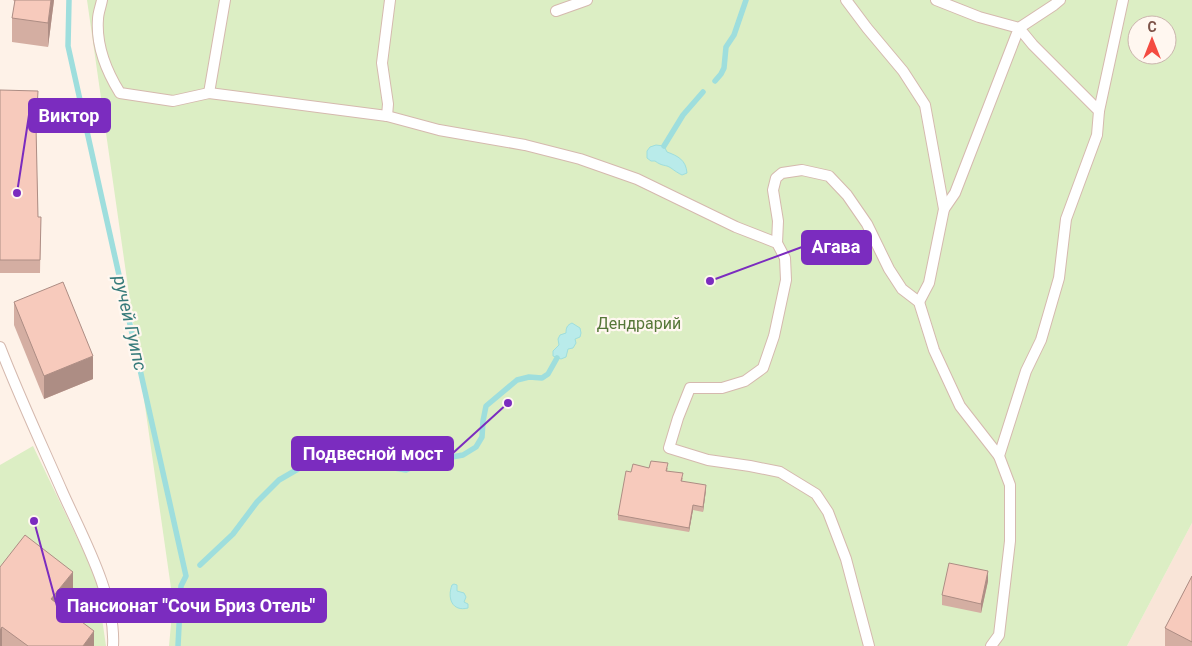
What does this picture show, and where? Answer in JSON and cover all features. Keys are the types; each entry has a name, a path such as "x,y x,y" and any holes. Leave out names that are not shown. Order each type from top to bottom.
{"lane":[{"path":"102,0 98,19 99,39 107,69 120,93 173,101 209,93 387,116 439,130 526,145 580,159 637,179 736,227 777,244"},
{"path":"209,93 226,0"},
{"path":"387,116 388,104 382,63 390,0"},
{"path":"563,0 556,11 587,0"},
{"path":"846,0 903,71 925,105 944,209 929,282 919,302"},
{"path":"936,0 979,17 1019,28 1033,45 1098,111"},
{"path":"944,209 955,193 1019,28 1054,6 1060,0"},
{"path":"999,456 1026,370 1041,340 1059,278 1066,219 1097,135 1098,111 1124,0"},
{"path":"870,646 846,559 828,512 816,494 780,472 708,460 669,448 690,388 722,388 745,381 763,368 774,336 786,280 785,258 777,244 778,221 773,190 776,178 782,172 802,170 829,176 847,195 867,224 889,269 902,289 919,302 934,350 960,406 999,456 1010,485 1010,541 999,635 991,646"},
{"path":"0,347 22,403 105,589 115,643"}],"shaded area":[{"path":"1192,523 1192,646 1127,646"}],"green space":[{"name":"Дендрарий","path":"87,0 1192,0 1192,523 1127,646 169,646 173,602"},
{"path":"33,446 96,577 106,646 0,646 0,465"}],"water":[{"path":"656,145 664,146 667,152 681,159 687,173 682,175 669,167 647,158 647,151 650,147"},
{"path":"572,323 580,328 580,337 575,339 576,343 573,348 568,349 566,357 561,359 553,356 553,351 559,345 558,339 560,335 566,333 567,327"},
{"path":"452,585 457,585 457,591 464,593 466,597 464,602 468,604 468,608 458,608 452,603 450,595"}],"building":[{"path":"15,0 51,0 48,23 12,18"},
{"path":"0,90 38,91 36,126 38,217 41,217 40,260 0,260"},
{"path":"63,282 93,356 44,376 14,302"},
{"path":"651,461 668,463 666,471 683,473 681,481 706,485 703,507 693,505 689,528 618,515 626,471 631,472 633,464 649,468"},
{"path":"25,535 73,572 51,599 94,631 83,646 28,646 2,627 0,630 0,567"},
{"path":"949,563 988,571 981,604 942,595"},
{"path":"1192,576 1192,642 1165,628"}],"waterway":[{"name":"ручей Гуипс","path":"69,0 68,46 186,576 181,586 178,646"},
{"path":"715,81 724,68 726,47 734,35 746,0"},
{"path":"664,146 683,115 703,92"},
{"path":"200,565 233,534 257,502 279,480 298,469 308,465 327,464 352,453 383,466 406,470 438,456 452,457 463,455 476,447 482,437 486,406 517,380 529,377 542,378 548,374 557,358"}],"place":[{"name":"Виктор","path":"17,193"},
{"name":"Агава","path":"710,281"},
{"name":"Подвесной мост","path":"508,403"},
{"name":"Пансионат \"Сочи Бриз Отель\"","path":"34,521"}]}
